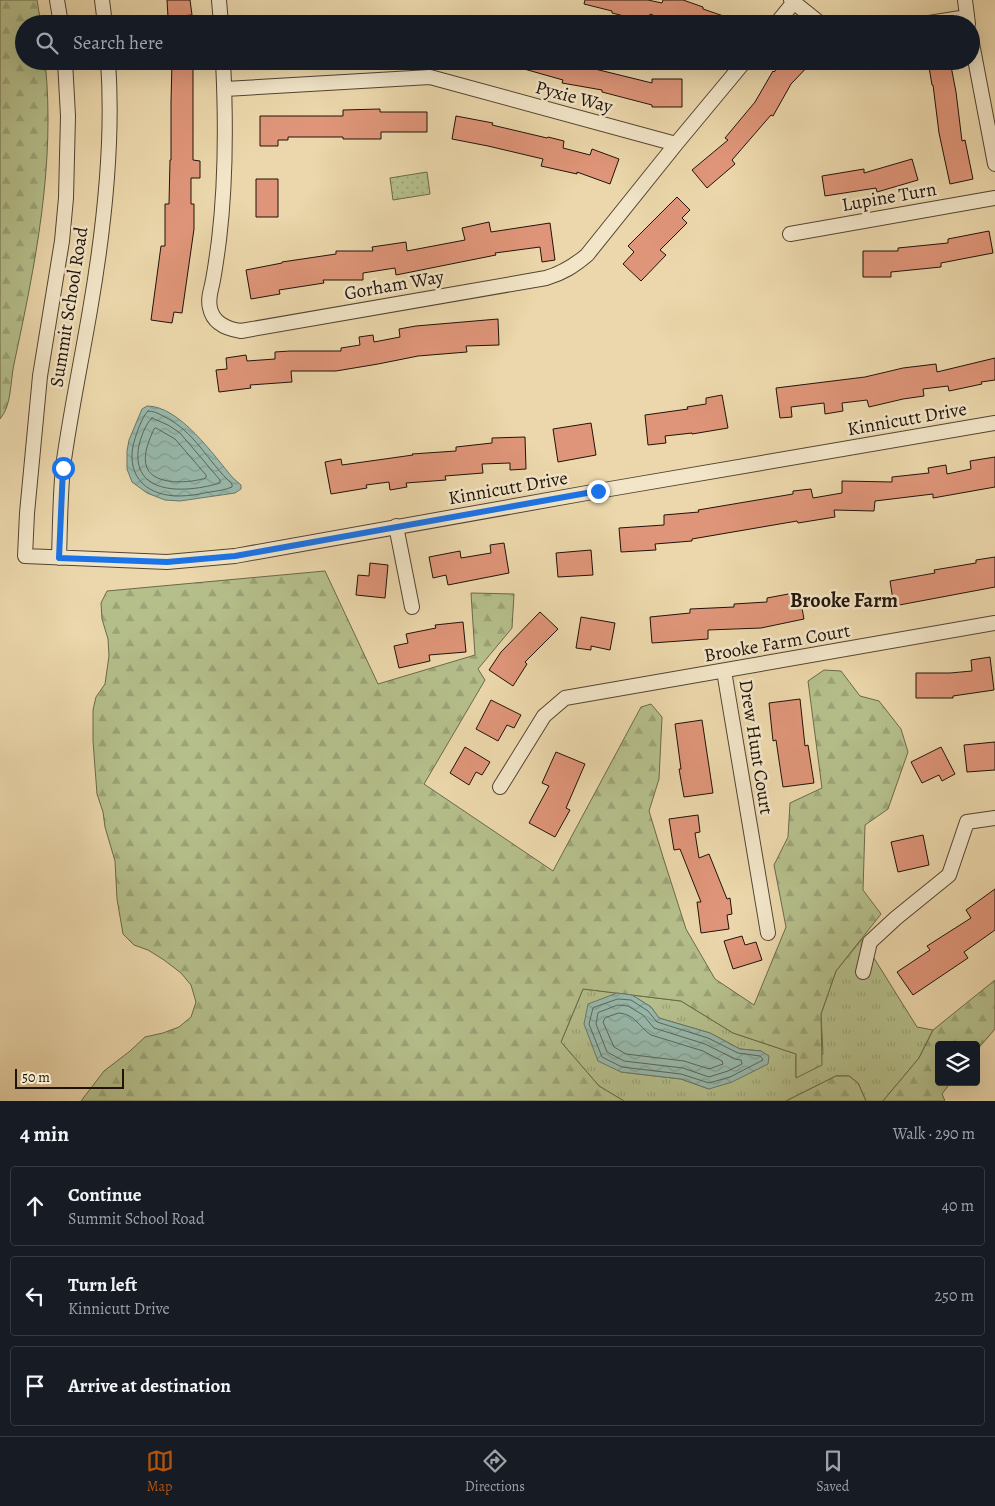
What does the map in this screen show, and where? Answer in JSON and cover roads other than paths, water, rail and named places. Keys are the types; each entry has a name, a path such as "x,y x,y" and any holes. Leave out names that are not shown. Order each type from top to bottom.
{"street":[{"path":"57,0 60,15"},
{"path":"102,0 104,15"},
{"path":"219,0 220,15"},
{"path":"965,0 967,15"},
{"path":"783,15 793,1 810,15"},
{"name":"Summit School Road","path":"25,556 27,513 40,376 62,241 66,198 68,116 65,70"},
{"name":"Summit School Road","path":"59,558 63,468 74,394 93,294 105,197 111,116 108,70"},
{"name":"Gorham Way","path":"224,70 223,195 219,241 208,301 213,316 221,325 231,330 241,331 546,278 575,266 587,255 738,70"},
{"path":"977,70 995,164"},
{"name":"Pyxie Way","path":"225,89 430,77 676,144"},
{"name":"Lupine Turn","path":"790,234 995,198"},
{"name":"Kinnicutt Drive","path":"25,556 167,562 235,556 396,526 995,423"},
{"path":"396,526 412,607"},
{"name":"Brooke Farm Court","path":"500,788 544,716 565,698 995,623"},
{"name":"Drew Hunt Court","path":"724,671 768,933"},
{"path":"863,972 870,942 949,875 968,822 995,818"}],"water":[{"path":"147,406 159,408 172,414 184,423 241,485 241,489 235,493 180,501 165,500 147,493 132,482 127,469 129,440 142,409"},
{"path":"617,993 632,995 651,1007 659,1018 710,1033 740,1049 761,1051 769,1056 768,1064 732,1082 709,1089 681,1079 621,1072 598,1061 584,1024 588,1004"}],"district":[{"name":"Brooke Farm","path":"844,600"}]}
